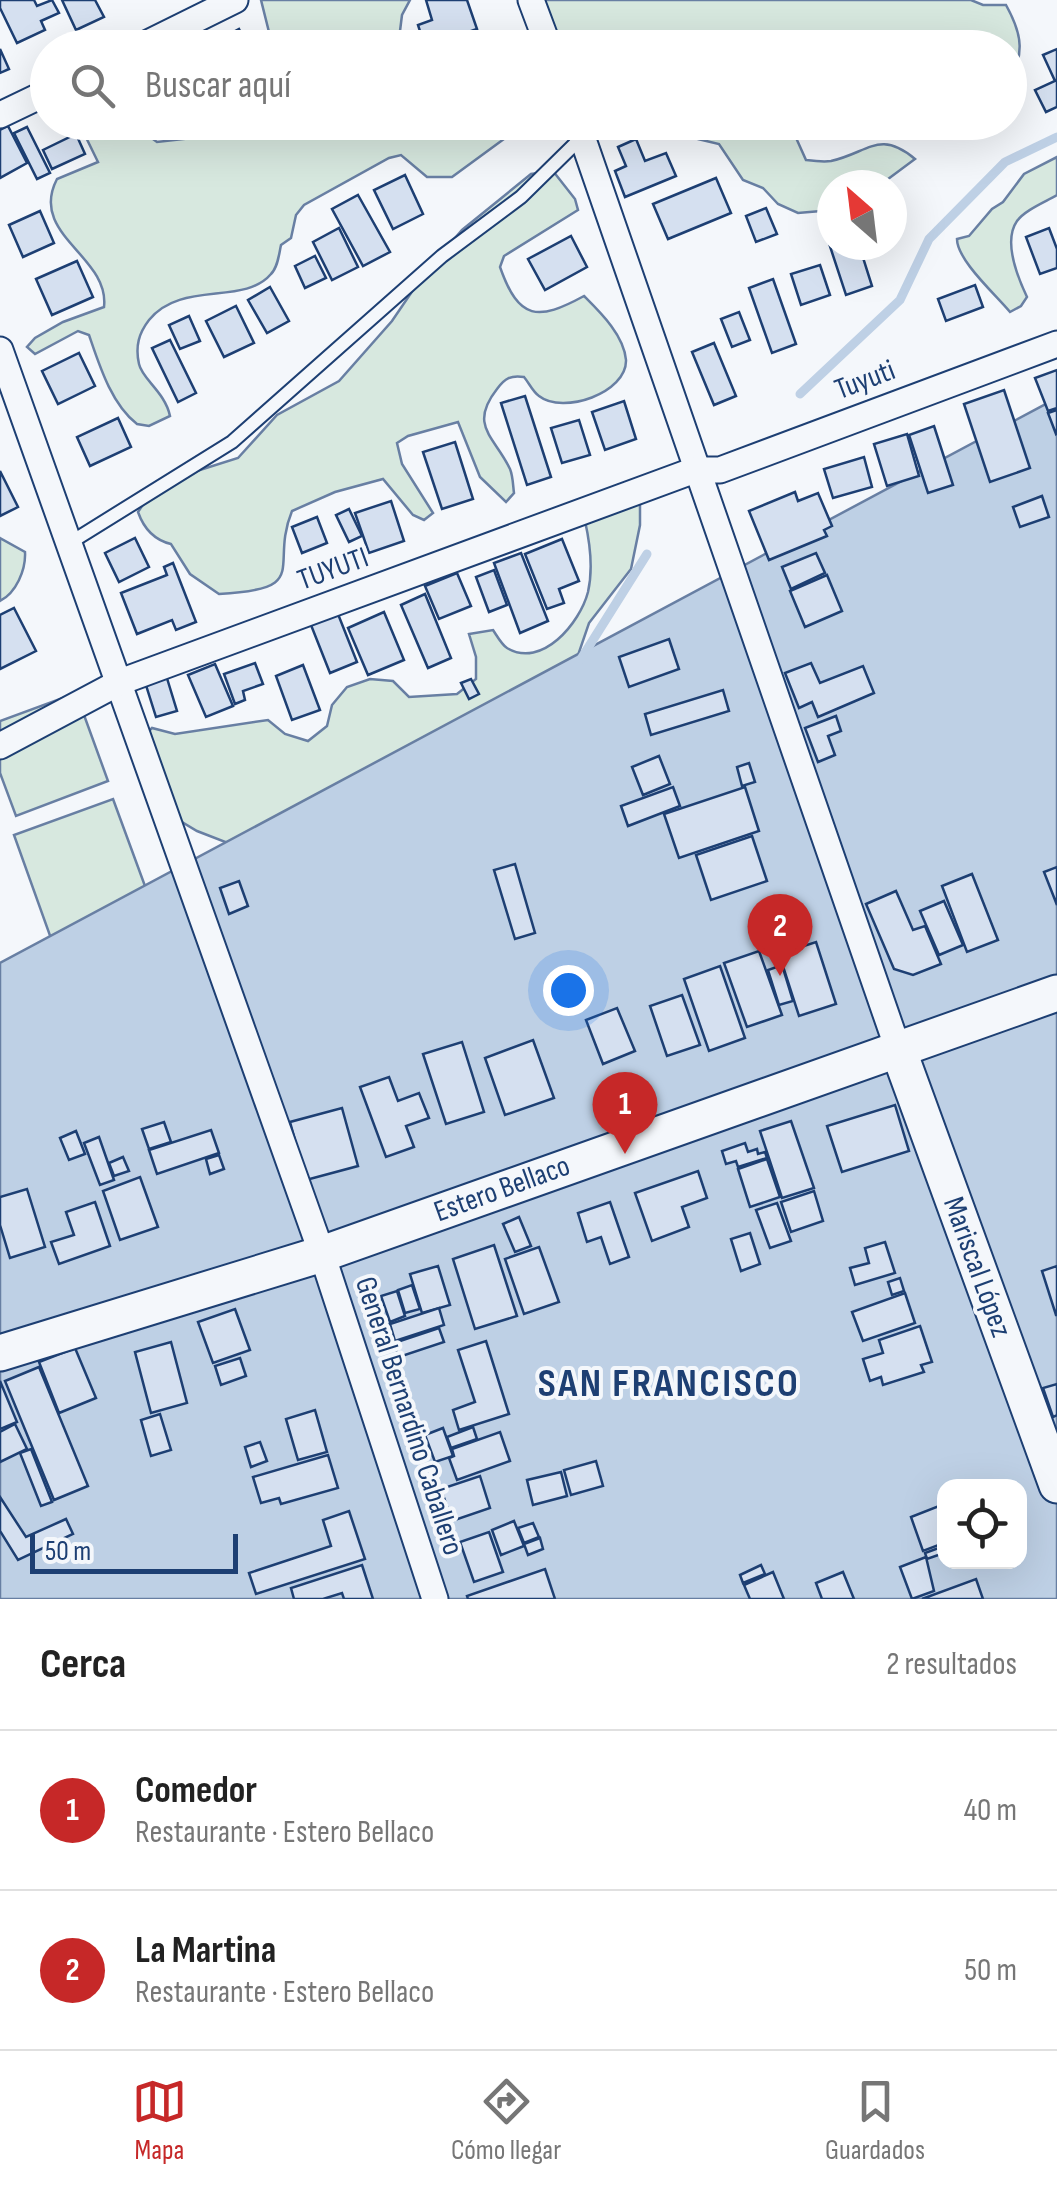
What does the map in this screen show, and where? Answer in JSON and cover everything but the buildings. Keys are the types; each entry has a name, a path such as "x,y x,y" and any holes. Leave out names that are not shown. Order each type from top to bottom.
{"street":[{"path":"174,30 235,0"},
{"path":"531,0 542,30"},
{"path":"0,115 30,101"},
{"path":"583,140 898,1049"},
{"name":"Tuyuti","path":"695,470 720,470 1057,344"},
{"name":"General Bernardino Caballero","path":"0,350 322,1254 436,1599"},
{"name":"TUYUTI","path":"0,746 120,682 695,470"},
{"name":"Estero Bellaco","path":"0,1353 322,1254 1057,993"},
{"name":"Mariscal López","path":"898,1049 1057,1485"}],"lane":[{"path":"68,544 232,442 442,256 521,197 571,140"}],"shaded area":[{"path":"261,0 410,0 400,30 268,30"},
{"path":"543,0 971,0 983,5 1006,5 1017,30 552,30"},
{"path":"87,140 503,140 452,177 427,177 401,155 389,158 304,205 296,215 291,238 281,245 273,271 259,284 178,300 162,308 143,330 137,351 144,375 170,416 149,426 137,424 120,406 89,335 78,331 35,354 27,347 63,322 104,307 103,289 95,273 53,215 51,198 57,179 98,162"},
{"path":"702,140 797,140 806,160 831,161 882,144 903,150 915,159 900,170 817,170 817,211 798,213 778,204 763,188 743,180 719,144"},
{"path":"1057,157 1057,195 1025,213 1013,229 1013,259 1027,297 1010,312 970,267 957,239 969,236 1024,174"},
{"path":"553,171 575,199 578,210 504,256 500,267 515,298 532,311 554,310 584,296 621,342 626,360 624,372 616,382 592,398 563,403 539,396 524,377 512,377 500,385 489,402 484,422 511,472 514,493 506,502 480,477 458,422 408,436 397,443 402,464 433,513 424,520 413,515 383,479 335,492 292,511 282,572 267,587 219,594 190,574 171,544 155,537 143,524 138,512 144,503 181,476 238,458 277,415 339,381 392,321 424,274 462,230 531,174"},
{"path":"640,501 640,525 631,569 589,623 574,667 238,847 197,831 157,807 135,744 152,728 175,734 268,720 285,734 308,741 327,726 332,705 347,687 370,679 393,681 409,697 457,694 476,679 476,657 469,634 493,630 505,647 520,653 546,648 577,617 588,592 590,556 585,521"},
{"path":"0,538 25,552 19,580 0,601"},
{"path":"76,693 108,781 16,816 0,773 0,721"},
{"path":"113,799 163,935 63,972 14,835"}],"water":[{"path":"1057,398 1057,1599 0,1599 0,963"}],"waterway":[{"path":"800,394 900,300 929,239 1005,162 1057,137"},
{"path":"581,659 647,554"}],"place":[{"name":"La Martina","path":"780,976"},
{"name":"Comedor","path":"625,1154"}],"district":[{"name":"SAN FRANCISCO","path":"669,1384"}]}
